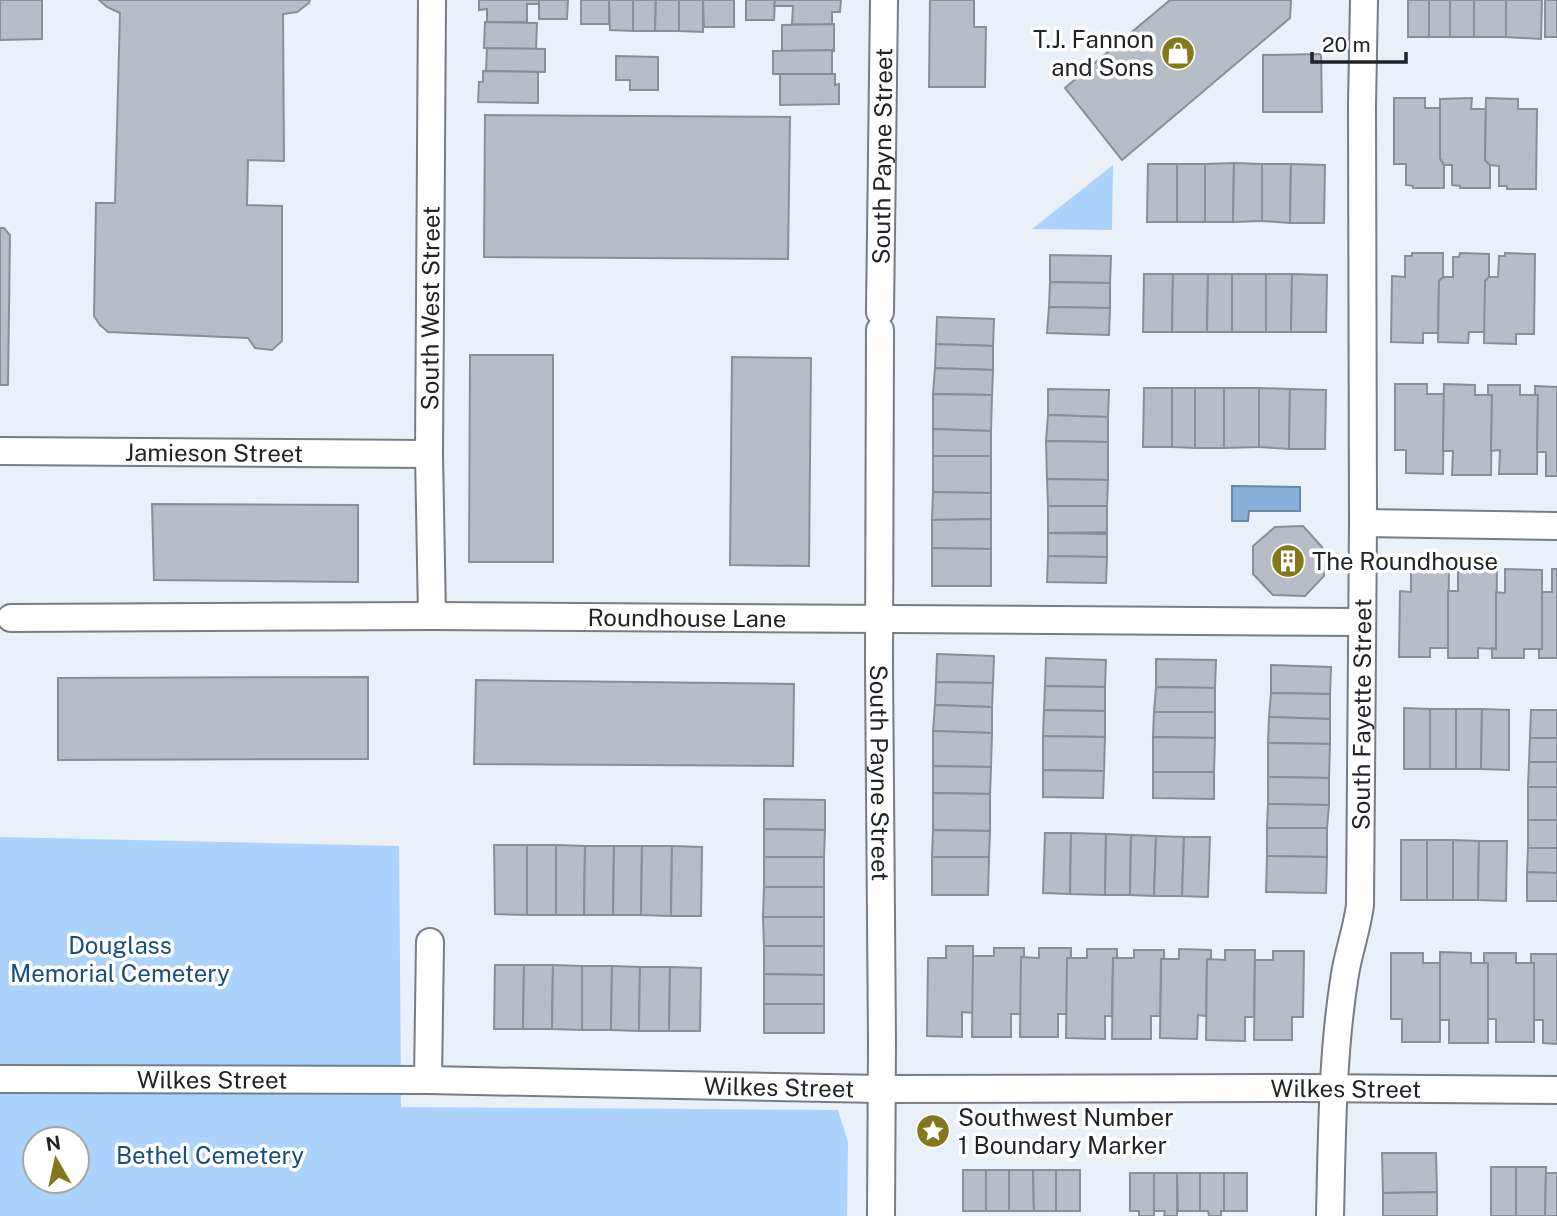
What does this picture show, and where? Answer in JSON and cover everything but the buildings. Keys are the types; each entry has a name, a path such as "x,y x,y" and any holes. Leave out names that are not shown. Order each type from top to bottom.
{"street":[{"name":"South West Street","path":"432,0 429,454 432,616"},
{"name":"South Payne Street","path":"881,1216 879,619 884,0"},
{"name":"South Fayette Street","path":"1330,1216 1334,1089 1345,971 1358,925 1360,905 1364,0"},
{"name":"Jamieson Street","path":"0,451 429,454"},
{"path":"1363,523 1557,526"},
{"name":"Roundhouse Lane","path":"11,618 432,616 1362,622"},
{"path":"428,1080 430,942"},
{"name":"Wilkes Street","path":"0,1079 428,1080 880,1089 1557,1090"}],"green space":[{"path":"1113,165 1112,230 1032,229"},
{"name":"Douglass Memorial Cemetery","path":"0,837 399,846 401,1080 0,1079"},
{"name":"Bethel Cemetery","path":"0,1092 401,1095 401,1107 838,1110 848,1142 847,1216 0,1216"}],"shaded area":[{"path":"1232,486 1300,487 1300,511 1249,511 1248,521 1232,521"}],"place":[{"name":"T.J. Fannon and Sons","path":"1178,53"},
{"name":"The Roundhouse","path":"1288,561"},
{"name":"Southwest Number 1 Boundary Marker","path":"933,1131"}]}
